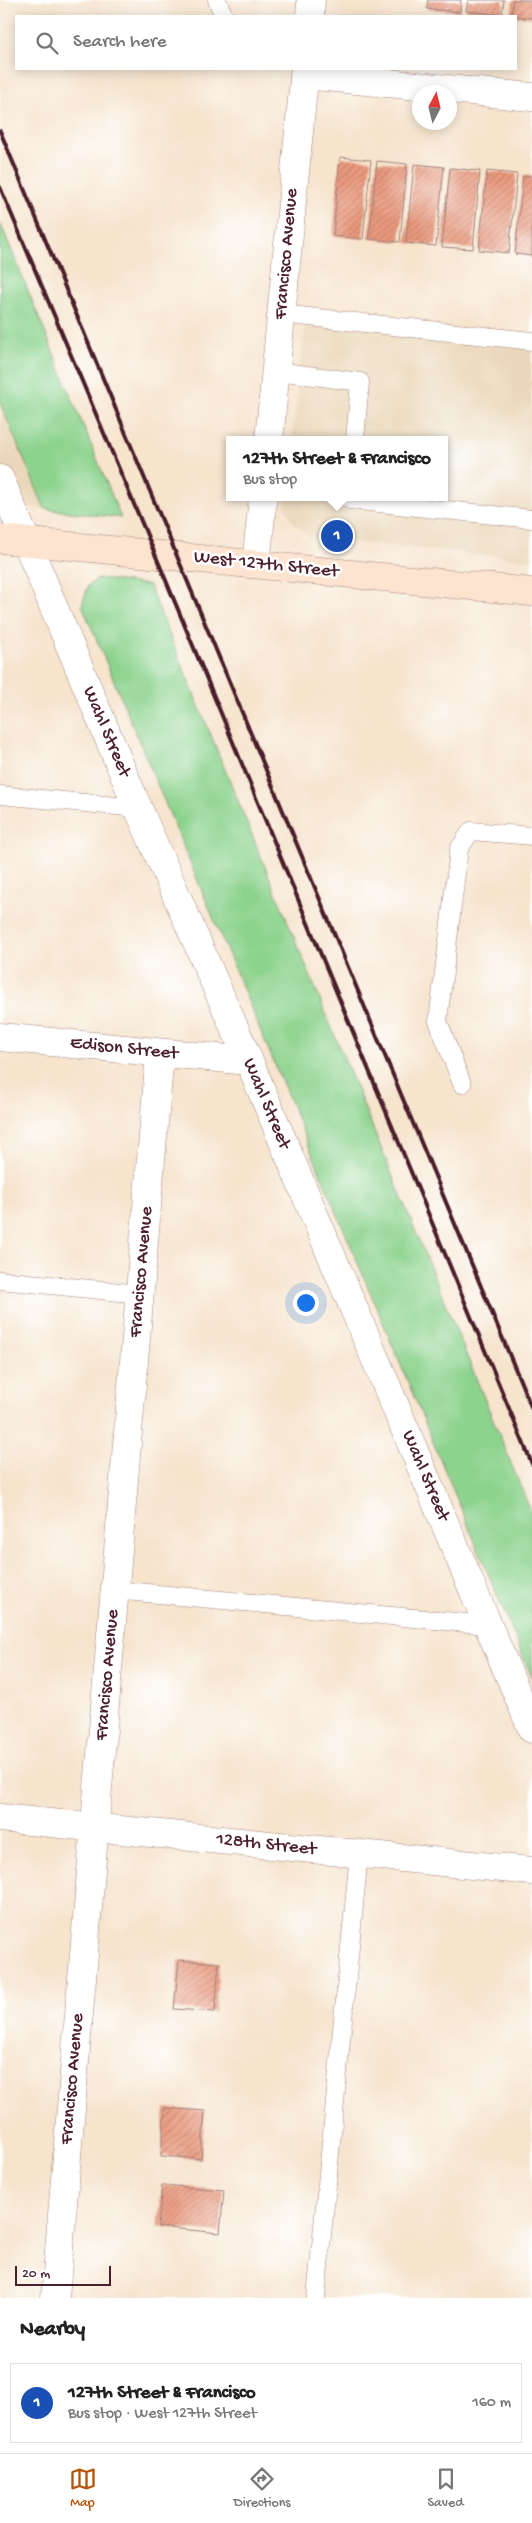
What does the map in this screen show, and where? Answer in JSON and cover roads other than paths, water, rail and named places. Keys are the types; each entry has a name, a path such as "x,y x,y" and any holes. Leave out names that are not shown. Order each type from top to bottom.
{"main road":[{"name":"West 127th Street","path":"13,540 532,592"}],"street":[{"path":"310,15 311,0"},
{"path":"299,71 532,97"},
{"name":"Francisco Avenue","path":"269,436 281,314 299,71"},
{"name":"Wahl Street","path":"0,478 13,540 138,808 249,1062 532,1729"},
{"path":"256,564 263,501"},
{"name":"Edison Street","path":"0,1037 249,1062"},
{"name":"Francisco Avenue","path":"55,2298 160,1053"},
{"name":"128th Street","path":"0,1818 532,1871"}],"lane":[{"path":"217,0 224,15"},
{"path":"281,314 532,341"},
{"path":"276,370 360,382 355,436"},
{"path":"367,501 532,520"},
{"path":"0,795 138,808"},
{"path":"462,1084 438,1021 458,849 471,831 532,836"},
{"path":"0,1280 140,1294"},
{"path":"115,1590 488,1625"},
{"path":"316,2298 358,1854"}],"railway":[{"path":"0,131 532,1409"},
{"path":"0,187 155,554 532,1464"}],"place":[{"name":"127th Street & Francisco","path":"337,536"}]}
